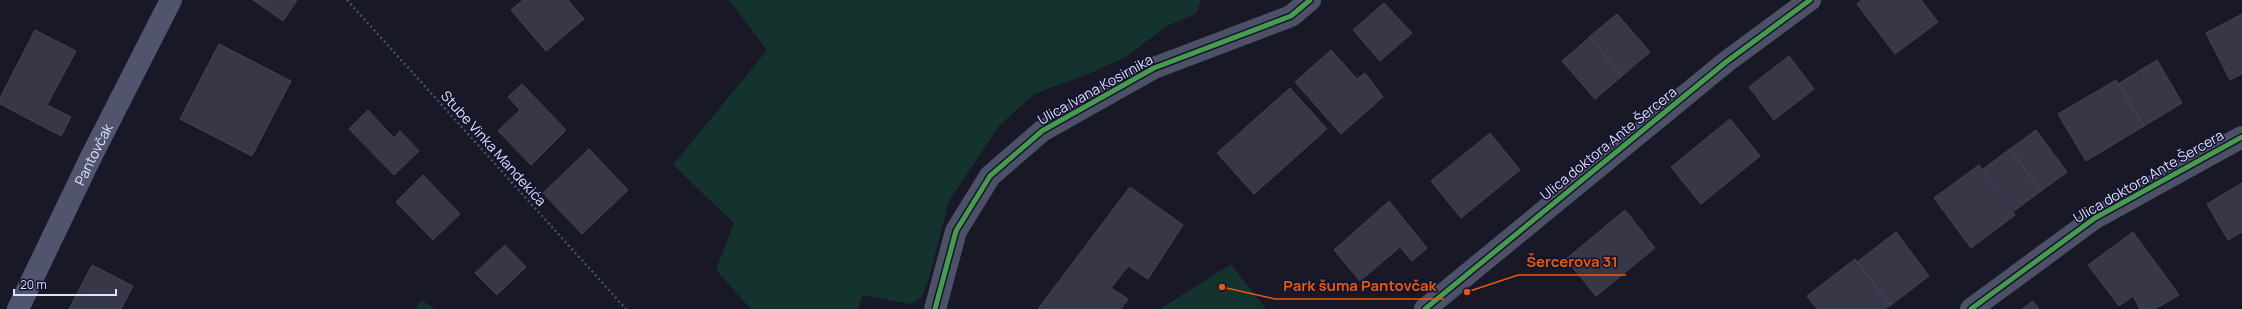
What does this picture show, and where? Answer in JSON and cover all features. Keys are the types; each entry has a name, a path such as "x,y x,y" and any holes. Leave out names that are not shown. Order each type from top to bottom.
{"main road":[{"name":"Pantovčak","path":"18,309 90,159 171,0"}],"street":[{"name":"Ulica Ivana Kosirnika","path":"935,309 956,231 990,176 1042,131 1154,68 1291,16 1310,0"},
{"name":"Ulica doktora Ante Šercera","path":"1425,309 1726,62 1810,0"},
{"name":"Ulica doktora Ante Šercera","path":"1971,309 2094,218 2242,137"}],"green space":[{"path":"729,0 1201,0 1196,14 1167,26 1126,57 1088,74 1034,94 999,126 949,201 927,285 921,298 910,304 862,295 858,309 751,309 716,270 734,223 673,165 767,50"},
{"path":"1231,264 1266,309 1160,309"},
{"path":"421,300 435,309 415,309"}],"building":[{"path":"253,0 297,0 283,21"},
{"path":"523,0 568,0 584,19 546,51 511,10"},
{"path":"1862,0 1921,0 1938,22 1895,54 1857,4"},
{"path":"1384,3 1412,33 1380,61 1353,30"},
{"path":"1617,14 1650,52 1622,76 1589,37"},
{"path":"2242,14 2242,74 2230,80 2206,33"},
{"path":"35,30 76,51 47,105 71,117 61,136 0,104 0,98"},
{"path":"1590,37 1622,76 1595,99 1562,61"},
{"path":"219,44 291,81 252,156 180,119"},
{"path":"1331,50 1357,79 1365,73 1383,97 1341,134 1295,82"},
{"path":"1789,56 1814,89 1774,120 1749,87"},
{"path":"2157,60 2182,103 2144,126 2118,84"},
{"path":"2116,80 2144,126 2086,161 2058,114"},
{"path":"522,84 566,130 531,165 498,131 520,110 508,97"},
{"path":"1290,88 1327,129 1254,194 1217,153"},
{"path":"368,110 394,138 400,131 419,151 394,175 349,129"},
{"path":"1730,119 1760,156 1701,204 1671,167"},
{"path":"2036,130 2067,172 2041,191 2010,149"},
{"path":"1490,133 1520,170 1461,218 1431,181"},
{"path":"589,149 628,190 582,234 543,193"},
{"path":"2010,149 2041,191 2014,211 1983,169"},
{"path":"1979,165 2015,215 1971,248 1934,198"},
{"path":"423,175 460,214 433,240 396,202"},
{"path":"2242,183 2242,232 2228,240 2207,204"},
{"path":"1130,187 1183,225 1148,279 1128,266 1111,288 1128,299 1121,309 1038,309"},
{"path":"1389,201 1427,248 1412,261 1400,247 1360,281 1334,250"},
{"path":"1625,210 1655,248 1596,296 1566,259"},
{"path":"1896,232 1929,276 1891,305 1857,262"},
{"path":"2133,232 2179,295 2155,309 2140,309 2133,296 2119,306 2088,265"},
{"path":"505,245 526,267 497,295 475,273"},
{"path":"1855,259 1891,305 1885,309 1817,309 1807,296"},
{"path":"92,265 133,286 121,309 69,309"},
{"path":"2033,301 2039,309 2022,309"}],"cycle path":[{"path":"935,309 956,231 990,176 1042,131 1154,68 1291,16 1310,0"},
{"path":"1425,309 1726,62 1810,0"},
{"path":"1971,309 2095,218 2242,137"}],"place":[{"name":"Park šuma Pantovčak","path":"1222,287"},
{"name":"Šercerova 31","path":"1467,292"}]}
